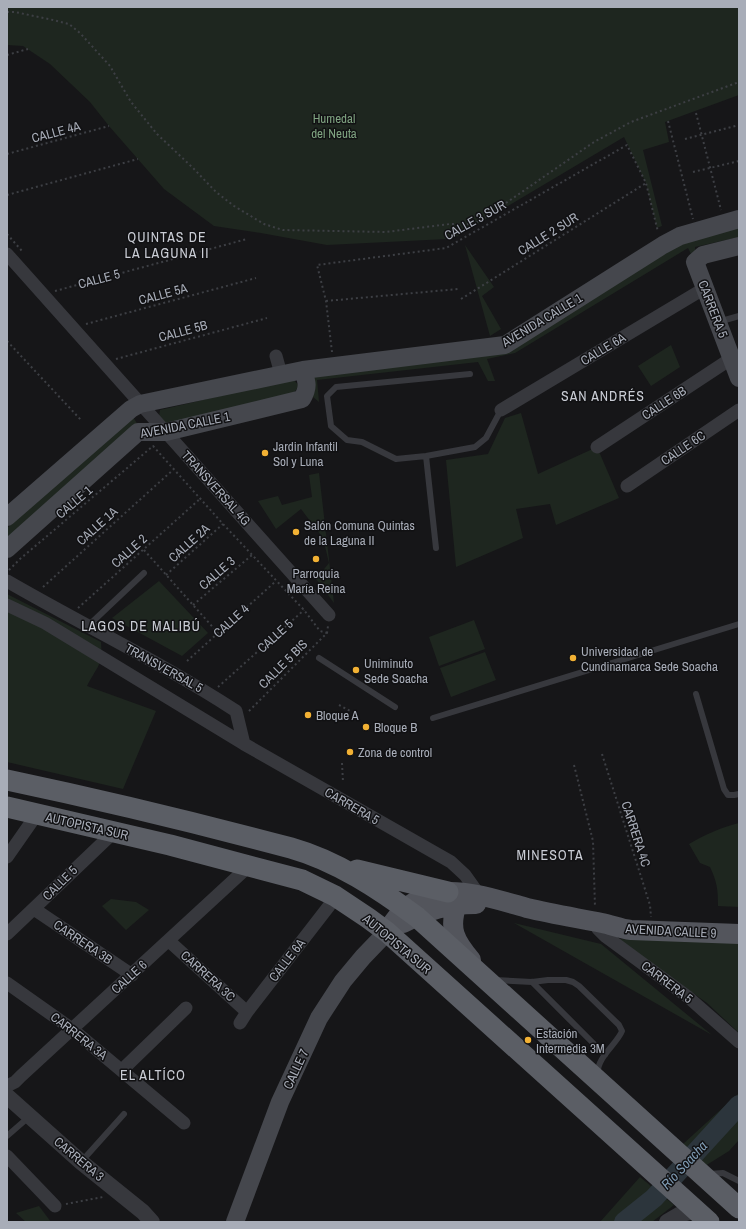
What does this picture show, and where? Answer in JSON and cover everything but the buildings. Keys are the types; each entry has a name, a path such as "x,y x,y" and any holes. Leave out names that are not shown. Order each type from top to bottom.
{"highway":[{"path":"7,780 90,797 295,849 334,864 452,898"},
{"name":"AUTOPISTA SUR","path":"7,807 170,845 302,880 335,896 387,932 702,1216"},
{"path":"334,864 411,913 739,1208"}],"main road":[{"name":"AVENIDA CALLE 1","path":"7,517 50,475 131,409 140,404 303,370 505,345 663,244 709,223 739,219"},
{"name":"CARRERA 5","path":"739,246 702,256 695,262 739,378"},
{"name":"AVENIDA CALLE 1","path":"7,549 138,432 166,432 302,399 306,391 307,382 303,370"},
{"name":"AVENIDA CALLE 9","path":"452,898 480,896 631,930 739,934"},
{"path":"387,932 411,913 425,897 452,898 452,925 454,934 461,948 487,980"},
{"name":"AVENIDA CALLE 9","path":"452,898 481,904 533,909"},
{"name":"AVENIDA CALLE 9","path":"599,922 624,919 739,923"},
{"name":"CALLE 7","path":"234,1222 268,1145 280,1102 319,1018 343,981 387,932"}],"street":[{"name":"TRANSVERSAL 4G","path":"7,254 329,614"},
{"name":"CALLE 6A","path":"501,410 705,288"},
{"path":"276,356 281,374"},
{"name":"CALLE 6B","path":"597,447 732,358"},
{"name":"CALLE 6C","path":"627,486 739,410"},
{"name":"TRANSVERSAL 5","path":"7,581 210,694 236,711"},
{"name":"CARRERA 5","path":"7,605 45,623 293,773 450,862 465,875 480,896"},
{"path":"236,711 244,744"},
{"path":"7,857 37,814"},
{"name":"CALLE 5","path":"7,934 114,832"},
{"name":"CALLE 6","path":"7,1086 24,1078 72,1029 250,866"},
{"name":"CALLE 6A","path":"243,1018 329,906 335,896"},
{"name":"CARRERA 3B","path":"34,909 132,975"},
{"name":"CARRERA 5","path":"599,922 598,929 605,936 688,997 739,1042"},
{"name":"CARRERA 3C","path":"169,941 243,1018"},
{"name":"CARRERA 3A","path":"7,984 72,1029 184,1122"},
{"path":"122,1070 186,1008"},
{"name":"CARRERA 3","path":"7,1096 81,1162 143,1212 152,1222"},
{"path":"7,1156 54,1206"},
{"path":"667,1222 680,1215 702,1216"}],"lane":[{"path":"717,322 739,316"},
{"path":"470,374 336,387 327,396 331,426 347,440 362,442 396,459 426,456 474,447 486,438 501,410"},
{"path":"426,456 436,548"},
{"path":"88,626 144,573"},
{"path":"433,718 739,624"},
{"path":"319,658 395,707"},
{"path":"696,694 724,789 728,795 739,794"},
{"path":"487,980 532,982 560,980 573,982 579,986 619,1025 622,1031 605,1055 598,1071 599,1082"},
{"path":"532,982 605,1055"},
{"path":"81,1162 124,1114"},
{"path":"7,1136 30,1116"},
{"path":"701,1175 724,1172 739,1181"}],"path":[{"path":"7,12 15,12 69,24 80,33 110,66 131,102 157,134 216,192 234,206 264,224 283,230 386,232 450,224 469,224 480,221 594,142 631,122 739,82"},
{"path":"7,55 28,50"},
{"path":"696,112 721,210"},
{"path":"668,121 694,224 709,223"},
{"path":"685,139 739,125"},
{"name":"CALLE 4A","path":"7,154 109,126"},
{"name":"CALLE 3 SUR","path":"326,301 317,265 446,248 627,145 646,183"},
{"path":"7,195 138,159"},
{"path":"694,172 739,161"},
{"path":"646,183 659,237 663,244"},
{"name":"CALLE 2 SUR","path":"461,299 646,183"},
{"path":"7,234 24,254"},
{"name":"CALLE 5","path":"59,297 54,291 247,239"},
{"name":"CALLE 5A","path":"74,330 84,325 256,278"},
{"path":"333,359 326,301 458,289"},
{"name":"CALLE 5B","path":"120,364 115,359 267,318"},
{"path":"7,341 80,420"},
{"name":"CALLE 1","path":"7,572 20,558 153,446 174,469"},
{"path":"174,469 223,524 304,610 320,631 327,633 329,614"},
{"name":"CALLE 1A","path":"33,596 174,469"},
{"name":"CALLE 2","path":"68,616 201,498"},
{"name":"CALLE 2A","path":"166,575 223,524"},
{"path":"144,550 218,633"},
{"name":"CALLE 3","path":"193,605 252,555"},
{"name":"CALLE 4","path":"187,661 276,581"},
{"name":"CALLE 5","path":"210,694 304,610"},
{"name":"CALLE 5 BIS","path":"236,711 248,712 327,633"},
{"path":"339,705 352,712"},
{"name":"CARRERA 4C","path":"602,754 650,905 651,920"},
{"path":"342,763 343,782"},
{"path":"574,765 593,841 599,922"},
{"path":"54,1206 120,1194"}],"green space":[{"name":"Humedal del Neuta","path":"7,7 739,7 739,95 665,122 669,142 643,150 662,226 657,228 646,183 624,137 456,237 447,239 327,245 214,226 164,189 90,102 50,64 23,46 7,45"},
{"path":"739,225 739,237 695,247 696,259 694,260 688,248 515,353 487,359 495,381 488,381 478,362 317,380 319,402 313,397 312,375 509,348 677,242"},
{"path":"465,245 494,287 482,296 501,329 490,336"},
{"path":"671,345 680,367 651,386 638,366"},
{"path":"293,379 299,386 293,394 165,424 159,417 160,410"},
{"path":"521,413 538,474 597,447 619,498 556,525 550,504 516,509 523,538 456,567 446,460 488,454 505,418"},
{"path":"133,417 138,425 7,540 7,528"},
{"path":"319,473 334,603 316,579 329,563 323,538 301,509 276,529 258,501 278,496 282,505 312,497 309,475"},
{"path":"159,581 208,633 182,656 112,618"},
{"path":"7,594 101,642 100,661 87,686 156,711 123,789 7,762"},
{"path":"474,620 485,649 439,666 429,637"},
{"path":"485,652 496,680 451,697 440,668"},
{"path":"739,823 739,907 718,906 717,886 710,867 700,863 689,844 701,837"},
{"path":"111,899 136,902 149,910 126,930 102,906"},
{"path":"514,923 601,944 712,1035"},
{"path":"617,939 739,943 739,1033 707,1003"},
{"path":"739,1093 739,1140 729,1151 705,1166 683,1144"},
{"path":"640,1177 674,1205 652,1222 600,1222"},
{"path":"39,1206 51,1222 26,1222 16,1213"}],"waterway":[{"name":"Río Soacha","path":"624,1222 654,1198 739,1105"}],"place":[{"name":"Jardin Infantil Sol y Luna","path":"265,453"},
{"name":"Salón Comuna Quintas de la Laguna II","path":"296,532"},
{"name":"Parroquia María Reina","path":"316,559"},
{"name":"Universidad de Cundinamarca Sede Soacha","path":"573,658"},
{"name":"Uniminuto Sede Soacha","path":"356,670"},
{"name":"Bloque A","path":"308,715"},
{"name":"Bloque B","path":"366,727"},
{"name":"Zona de control","path":"350,752"},
{"name":"Estación Intermedia 3M","path":"528,1040"}],"district":[{"name":"QUINTAS DE LA LAGUNA II","path":"167,246"},
{"name":"SAN ANDRÉS","path":"603,396"},
{"name":"LAGOS DE MALIBÚ","path":"141,626"},
{"name":"MINESOTA","path":"550,855"},
{"name":"EL ALTÍCO","path":"153,1075"}]}
